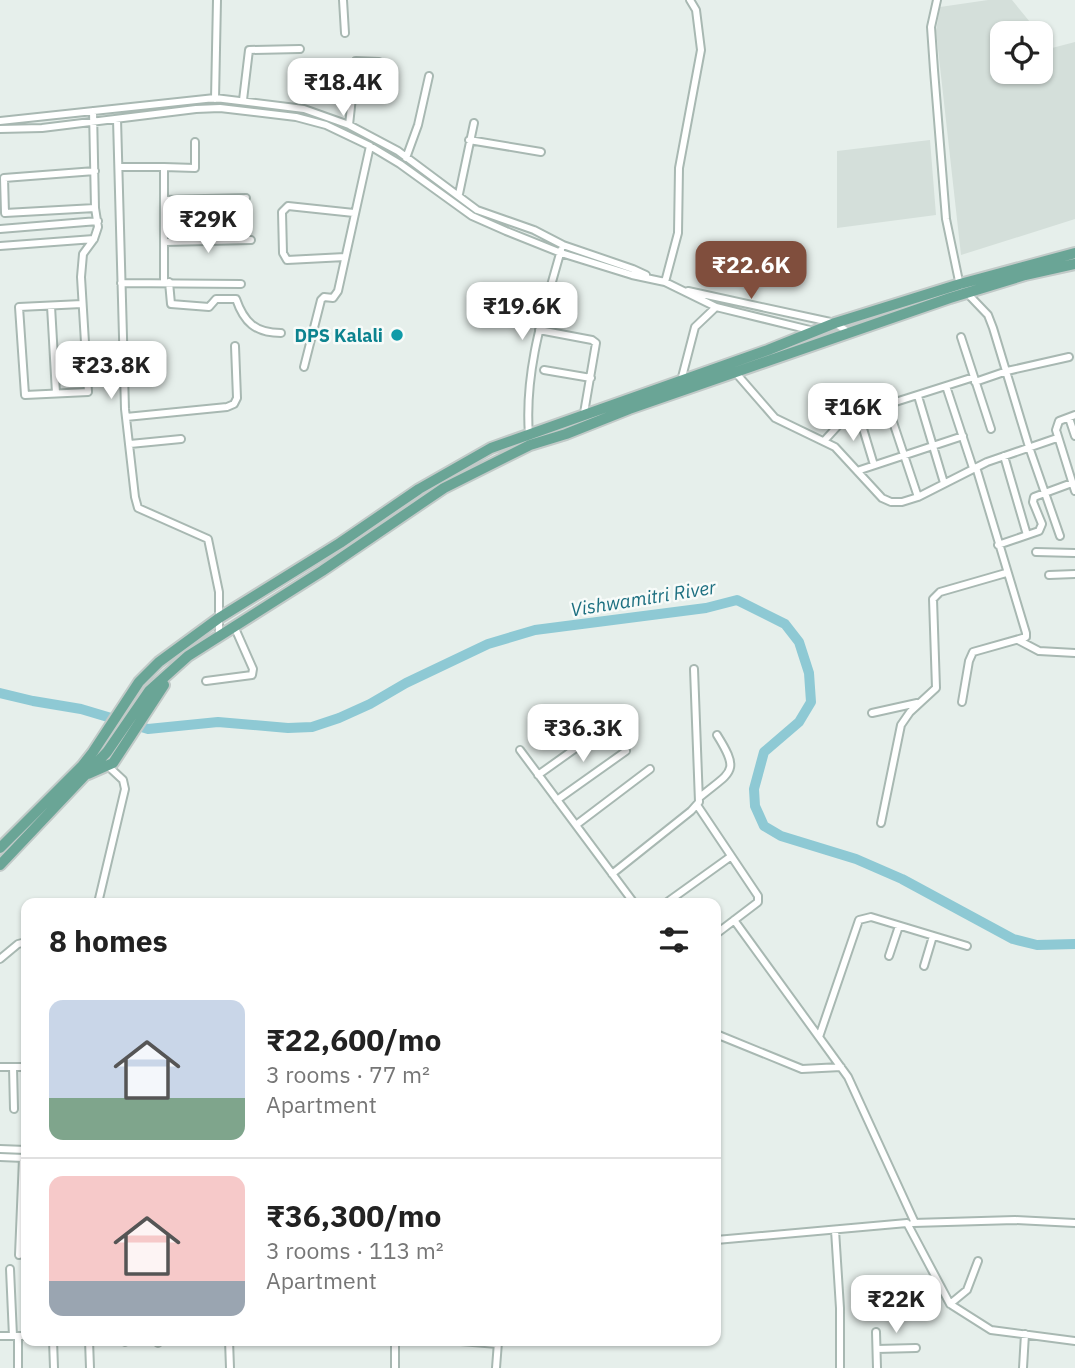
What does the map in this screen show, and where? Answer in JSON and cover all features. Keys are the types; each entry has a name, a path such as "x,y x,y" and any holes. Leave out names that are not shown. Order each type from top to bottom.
{"main road":[{"path":"0,865 86,775 110,760 152,695 188,656 322,571 444,488 529,440 584,413 735,372 1075,253"},
{"path":"0,848 93,752 139,682 159,662 219,618 340,543 419,489 491,448 566,434 835,323 1075,264"}],"street":[{"path":"214,108 217,0"},
{"path":"344,0 345,33"},
{"path":"665,282 678,233 679,168 701,50 696,10 690,0"},
{"path":"937,0 931,27 946,219 963,291 988,316 1060,536"},
{"path":"243,100 249,50 300,48"},
{"path":"349,125 356,61 379,62"},
{"path":"400,164 407,157 418,125 429,76"},
{"path":"0,121 215,98 303,109 349,125 407,157 477,210 534,230 562,249"},
{"path":"0,129 42,128 214,108 306,119 326,125 370,146 400,164 471,216 562,249 633,269 716,307 816,331"},
{"path":"82,304 19,307 25,395 88,392 82,304 83,254 94,239 98,221 95,208 93,111"},
{"path":"117,119 126,417 135,497 138,508 208,539 219,592 219,635"},
{"path":"459,194 474,123"},
{"path":"469,140 541,152"},
{"path":"118,167 195,168 195,142"},
{"path":"304,367 321,300 335,296 370,146"},
{"path":"164,167 164,242 171,304 209,307 216,299 236,299 243,317 253,325 271,333 281,332"},
{"path":"95,171 4,178 5,212 95,208"},
{"path":"164,200 246,198"},
{"path":"345,257 287,260 283,253 282,212 288,206 354,213"},
{"path":"0,229 98,221"},
{"path":"0,246 94,239"},
{"path":"164,242 251,240"},
{"path":"529,440 527,415 530,381 539,330 562,249"},
{"path":"121,283 241,284"},
{"path":"679,289 835,323 848,332"},
{"path":"51,306 57,393"},
{"path":"681,386 695,327 716,307"},
{"path":"539,330 595,341 584,413"},
{"path":"961,337 991,429"},
{"path":"126,417 227,407 234,404 237,398 235,346"},
{"path":"824,441 845,418 858,412 946,386 1069,357"},
{"path":"544,370 591,378"},
{"path":"735,372 775,418 835,447 882,498 891,502 918,497 975,467 1057,438"},
{"path":"946,386 975,467 1026,633 1026,637 1018,640 973,652 962,702"},
{"path":"918,396 944,483"},
{"path":"887,404 918,497"},
{"path":"858,412 874,465"},
{"path":"1075,436 1072,416 1056,425 1057,438 1072,473 1075,491"},
{"path":"857,471 962,436"},
{"path":"130,444 181,439"},
{"path":"1004,456 1027,535"},
{"path":"998,545 1042,527 1033,499 1072,483"},
{"path":"1036,552 1075,553"},
{"path":"881,823 901,725 905,717 936,688 931,602 935,595 1006,573"},
{"path":"1049,575 1075,574"},
{"path":"206,681 253,675 253,669 234,626"},
{"path":"1018,640 1039,651 1075,653"},
{"path":"612,874 697,805 700,797 694,669"},
{"path":"872,713 919,703"},
{"path":"538,775 604,728"},
{"path":"700,797 728,774 731,766 731,758 717,735"},
{"path":"520,750 630,898"},
{"path":"556,800 626,751"},
{"path":"99,898 125,789 124,780 110,760"},
{"path":"576,825 650,769"},
{"path":"697,805 758,896 758,902 721,930"},
{"path":"673,898 730,858"},
{"path":"820,1037 859,920 871,917 967,946"},
{"path":"734,920 820,1037 856,1093 911,1223 950,1304 990,1330 1075,1341"},
{"path":"889,956 899,926"},
{"path":"925,966 933,936"},
{"path":"0,959 21,943"},
{"path":"721,1036 802,1069 841,1067"},
{"path":"13,1067 14,1109"},
{"path":"0,1068 21,1067"},
{"path":"0,1149 21,1150"},
{"path":"0,1157 21,1158"},
{"path":"721,1240 911,1223 1015,1220 1075,1223"},
{"path":"835,1230 840,1308 840,1368"},
{"path":"19,1255 21,1246"},
{"path":"950,1304 967,1290 978,1261"},
{"path":"10,1269 18,1368"},
{"path":"876,1332 877,1368"},
{"path":"1023,1368 1026,1334"},
{"path":"0,1336 21,1336"},
{"path":"53,1346 54,1368"},
{"path":"89,1346 90,1368"},
{"path":"229,1346 230,1368"},
{"path":"395,1346 395,1368"},
{"path":"496,1368 498,1346"},
{"path":"877,1349 916,1348"}],"shaded area":[{"path":"988,0 1012,0 1029,21 990,21 990,84 1053,84 1053,48 1075,42 1075,219 961,255 936,31 940,7"},
{"path":"930,140 936,215 837,228 837,151"}],"waterway":[{"name":"Vishwamitri River","path":"0,693 81,709 148,729 218,722 288,728 312,727 370,704 406,683 488,644 535,630 706,608 737,600 785,624 799,642 809,673 811,702 799,722 764,752 754,789 755,806 764,826 781,836 856,859 902,879 1013,939 1037,945 1075,944"}],"place":[{"name":"DPS Kalali","path":"397,335"}]}
